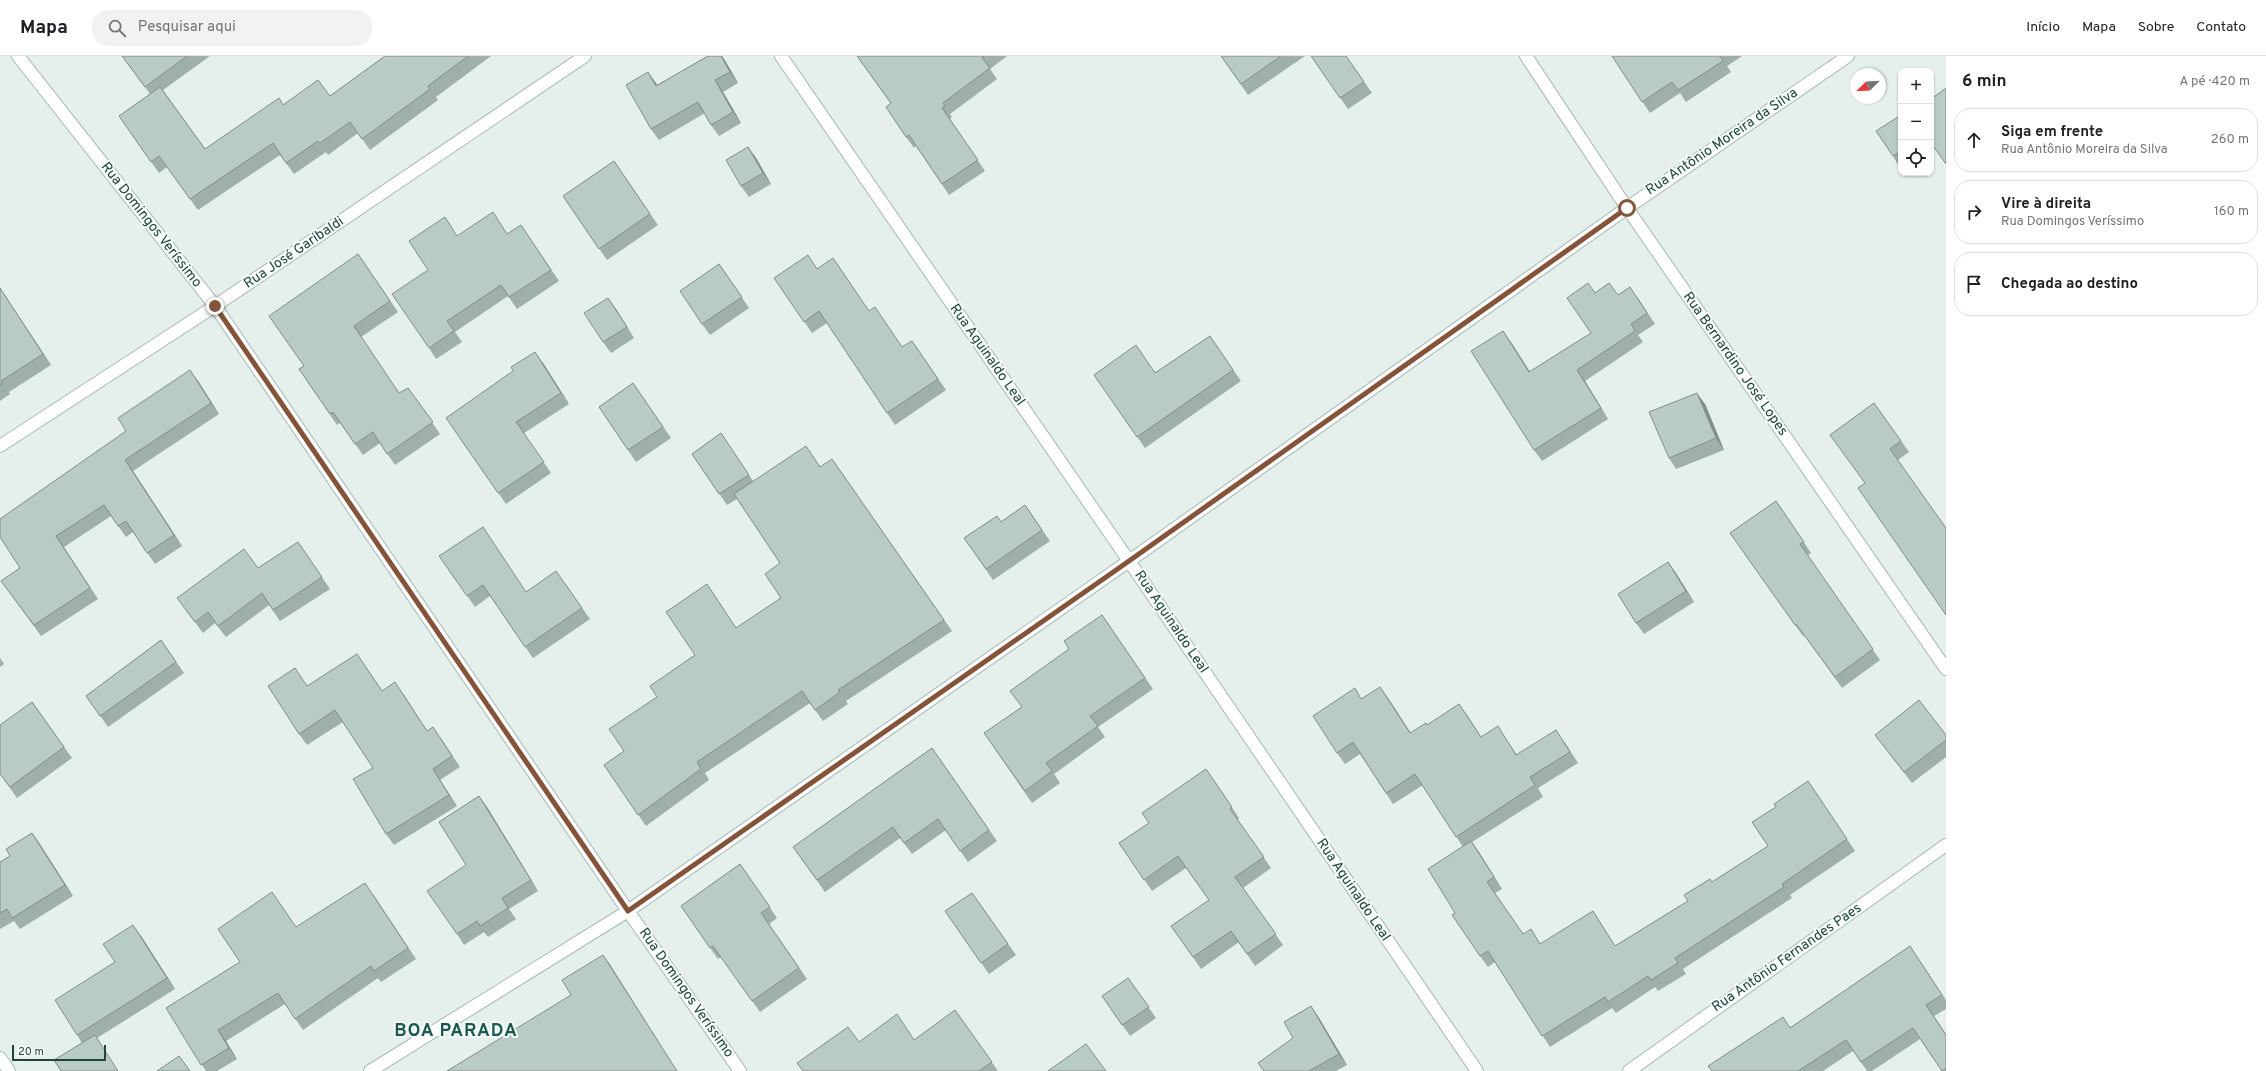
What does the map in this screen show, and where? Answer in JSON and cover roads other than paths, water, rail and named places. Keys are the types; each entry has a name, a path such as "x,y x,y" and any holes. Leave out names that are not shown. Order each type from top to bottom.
{"street":[{"name":"Rua Domingos Veríssimo","path":"18,56 215,306 628,911 740,1071"},
{"name":"Rua José Garibaldi","path":"0,446 215,306 585,56"},
{"name":"Rua Aguinaldo Leal","path":"781,56 1129,561 1477,1071"},
{"name":"Rua Bernardino José Lopes","path":"1526,56 1627,208 1946,670"},
{"name":"Rua Antônio Moreira da Silva","path":"370,1071 628,911 1129,561 1627,208 1848,56"},
{"name":"Rua Antônio Fernandes Paes","path":"1629,1071 1946,846"},
{"path":"0,1058 9,1071"}],"district":[{"name":"BOA PARADA","path":"456,1031"}]}
